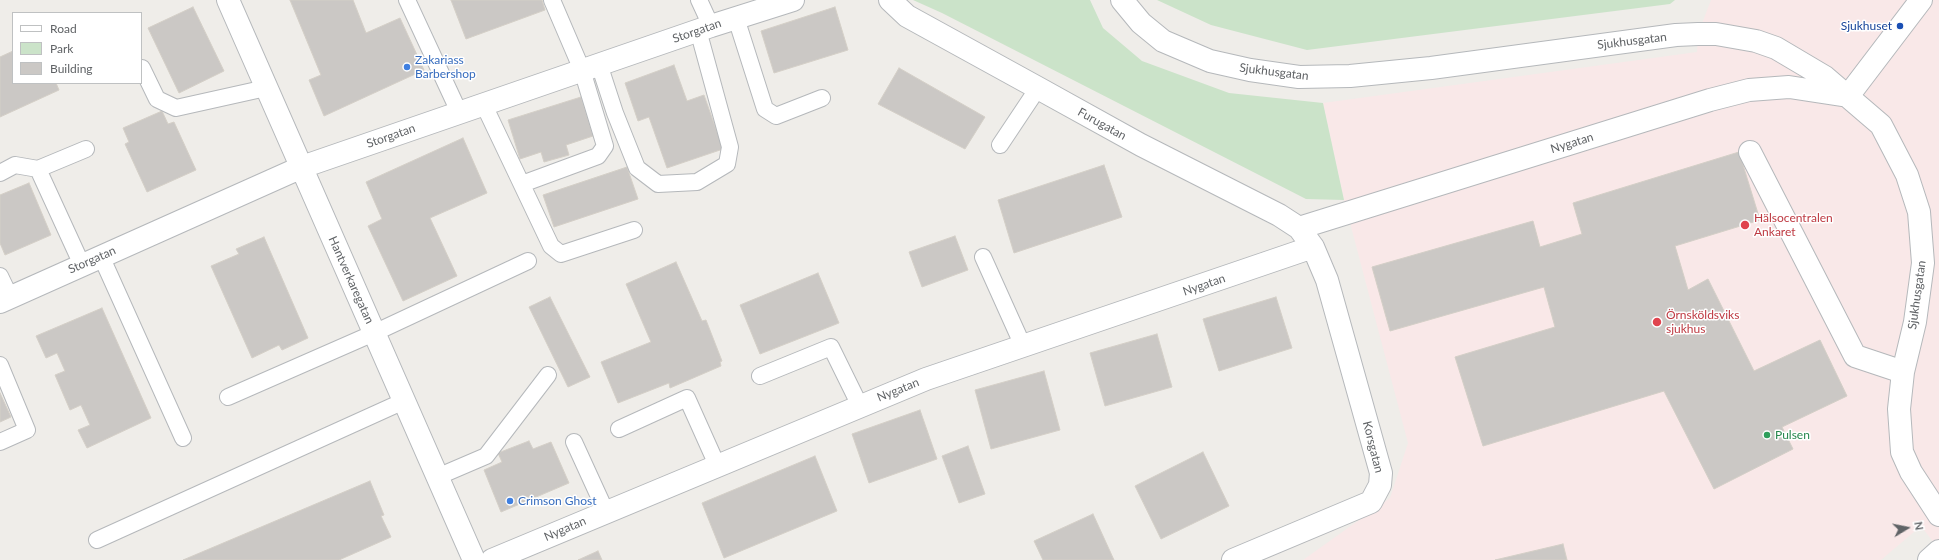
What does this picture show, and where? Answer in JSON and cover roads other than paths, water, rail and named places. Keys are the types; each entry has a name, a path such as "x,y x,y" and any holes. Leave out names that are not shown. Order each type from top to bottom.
{"street":[{"name":"Hantverkaregatan","path":"228,0 474,560"},
{"name":"Storgatan","path":"5,299 302,167 483,103 793,0"},
{"name":"Furugatan","path":"890,0 907,16 1141,146 1279,215 1299,228 1313,247"},
{"name":"Sjukhusgatan","path":"1122,0 1140,23 1163,41 1210,61 1250,70 1299,77 1350,76 1431,68 1676,35 1716,34 1756,41 1776,48 1825,77 1881,125 1907,175 1919,212 1923,263 1915,322 1903,372 1899,409 1902,452 1911,472 1939,514"},
{"path":"1848,96 1921,0"},
{"name":"Nygatan","path":"1299,228 1710,100 1749,90 1789,87 1848,96"},
{"path":"1750,152 1856,356 1903,372"},
{"name":"Nygatan","path":"492,560 926,378 1313,247"},
{"name":"Korsgatan","path":"1232,560 1371,502 1380,485 1381,473 1327,280 1313,247"},
{"path":"1929,560 1939,551"}],"lane":[{"path":"408,0 459,112"},
{"path":"552,0 615,113 637,168 658,184 697,182 727,164 730,146 699,0"},
{"path":"736,18 765,109 776,116 822,98"},
{"path":"522,184 598,156 605,146 590,67"},
{"path":"142,68 157,99 176,108 266,88"},
{"path":"1000,145 1038,88"},
{"path":"483,103 551,246 561,254 634,230"},
{"path":"0,173 15,164 38,169 86,149"},
{"path":"38,169 91,261 183,438"},
{"path":"983,256 1023,346"},
{"path":"228,397 374,333 528,261"},
{"path":"0,276 5,299"},
{"path":"760,376 831,347 860,406"},
{"path":"0,365 27,430 0,442"},
{"path":"437,477 486,456 548,375"},
{"path":"619,428 687,398 717,465"},
{"path":"97,540 404,401"},
{"path":"574,442 606,512"}],"place":[{"name":"Sjukhuset","path":"1900,26"},
{"name":"Zakariass Barbershop","path":"407,67"},
{"name":"Hälsocentralen Ankaret","path":"1745,225"},
{"name":"Örnsköldsviks sjukhus","path":"1657,322"},
{"name":"Pulsen","path":"1767,435"},
{"name":"Crimson Ghost","path":"510,501"}]}
